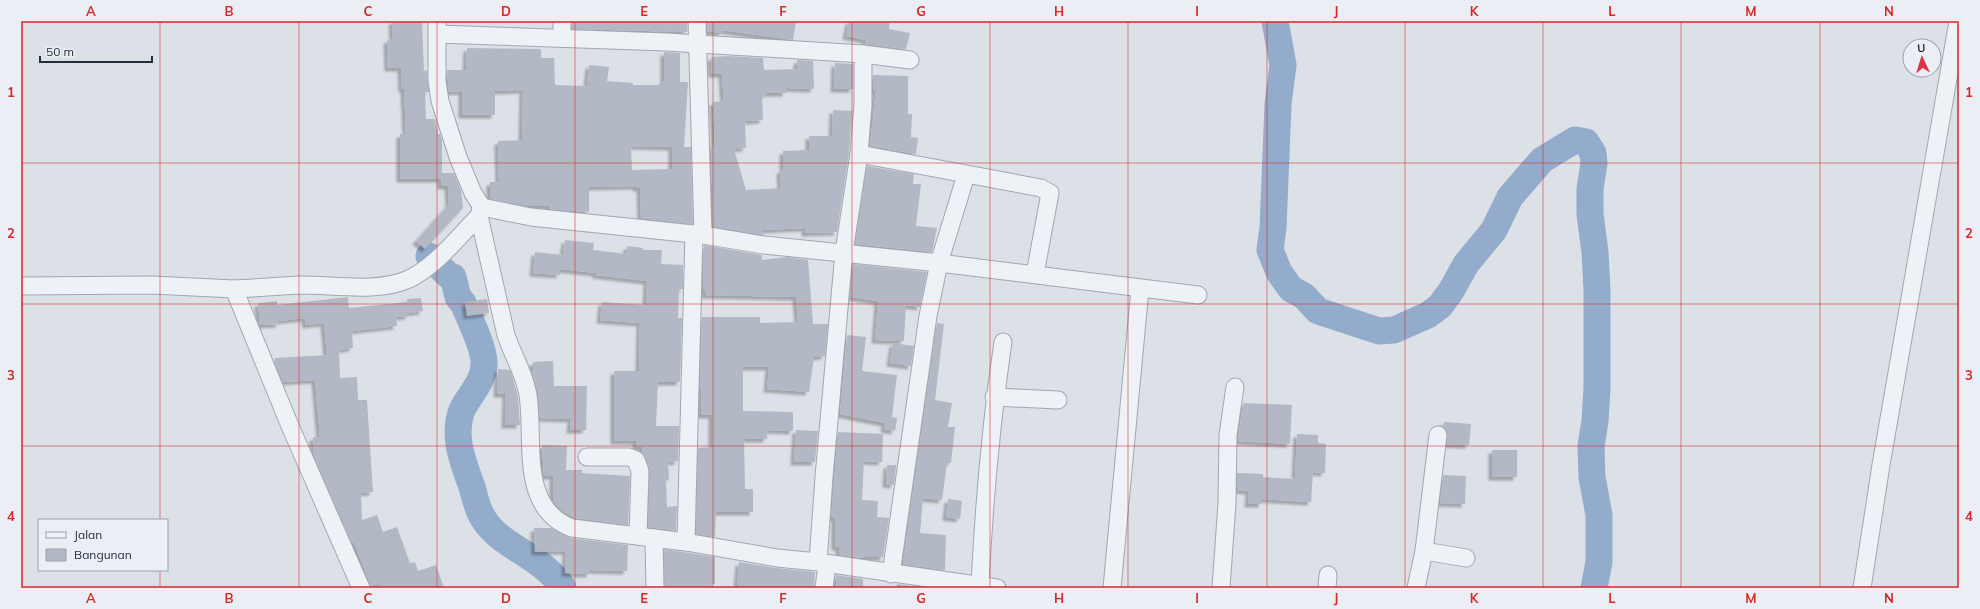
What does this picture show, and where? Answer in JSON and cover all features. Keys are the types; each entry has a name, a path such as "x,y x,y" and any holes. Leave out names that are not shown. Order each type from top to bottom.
{"street":[{"path":"562,21 562,38"},
{"path":"686,542 698,235 699,44 697,21"},
{"path":"1862,588 1880,465 1958,21"},
{"path":"910,60 863,54 699,44 562,38 437,28 437,81 440,101 458,157 480,211 506,335 511,350 524,374 529,406 532,473 538,498 544,507 561,524 572,528 686,542 777,558 891,574 947,585 980,585 997,588"},
{"path":"824,588 822,564 824,477 844,252 859,154 863,105 863,54"},
{"path":"859,154 1041,188 1050,193 1035,274"},
{"path":"891,574 928,316 939,263 966,175"},
{"path":"480,211 698,235 764,245 844,252 1035,274 1198,296"},
{"path":"21,286 152,285 234,289 302,285 360,287 392,284 408,279 425,269 480,211"},
{"path":"234,289 290,426 361,588"},
{"path":"1112,588 1140,289"},
{"path":"980,585 985,490 994,397 1003,342"},
{"path":"1221,588 1227,503 1228,435 1235,387"},
{"path":"994,397 1058,400"},
{"path":"1416,588 1424,550 1438,435"},
{"path":"586,457 629,457 636,460 640,471 638,536"},
{"path":"654,538 655,588"},
{"path":"1424,550 1466,558"}],"building":[{"path":"392,21 422,21 424,71 427,70 429,92 425,92 426,119 435,119 438,134 440,134 442,140 442,173 454,173 461,190 463,208 425,249 416,241 449,204 448,186 441,186 441,179 400,179 400,134 406,134 404,89 402,89 401,68 388,68 387,40 393,39"},
{"path":"572,21 687,21 687,32 572,29"},
{"path":"707,21 796,21 793,40 722,30 722,33 707,31"},
{"path":"849,21 890,21 889,29 910,33 906,49 865,44 866,40 846,36"},
{"path":"467,48 541,49 541,58 554,58 555,85 587,86 589,65 609,67 607,81 633,83 633,85 662,85 662,81 664,81 664,52 680,53 680,82 688,82 684,147 691,147 693,224 641,218 640,188 636,188 636,186 589,187 589,212 549,209 549,206 528,206 490,199 490,182 499,182 498,141 522,140 523,90 495,91 495,115 462,115 462,91 449,92 447,70 466,70","holes":["631,146 672,147 672,169 632,170"]},
{"path":"729,56 763,58 764,70 797,69 797,60 813,61 814,89 786,88 786,93 766,93 766,96 762,96 763,120 745,121 746,148 734,149 746,190 781,188 780,170 783,170 783,151 809,150 809,136 832,136 833,110 852,111 849,153 837,232 805,233 805,228 763,230 763,235 713,226 711,146 715,146 713,102 724,101 722,74 712,74 711,57"},
{"path":"835,63 853,64 853,89 834,89"},
{"path":"873,75 908,76 908,114 912,114 911,137 918,138 916,154 870,146 876,90 873,90"},
{"path":"867,166 914,174 913,184 921,184 916,226 937,228 932,252 855,244"},
{"path":"565,240 594,243 593,250 626,254 627,246 643,248 643,250 662,250 661,264 683,265 683,289 679,289 678,318 682,318 680,382 658,382 656,426 679,426 678,461 668,462 669,480 666,481 667,507 677,506 676,531 648,527 650,471 642,452 642,447 636,447 636,441 614,441 614,371 639,371 640,323 600,320 602,302 646,305 647,281 560,269 560,275 533,273 535,252 563,255"},
{"path":"704,245 762,255 762,260 787,257 808,260 813,324 828,324 825,356 814,357 809,392 767,389 769,367 743,367 743,411 793,412 793,431 767,430 767,439 744,439 745,489 753,489 753,512 716,512 715,537 696,534 698,448 712,447 712,415 701,415 702,391 700,391 702,317 760,317 760,323 798,322 796,297 705,295 705,290 703,290"},
{"path":"853,264 927,272 920,307 906,305 904,341 875,340 878,301 850,297"},
{"path":"348,297 349,308 407,302 409,316 396,317 397,326 352,331 353,348 339,350 340,378 357,377 358,400 367,400 373,492 361,493 362,520 377,515 383,532 397,527 410,563 415,562 418,571 436,565 444,588 378,588 378,584 371,586 354,542 352,543 314,456 313,437 320,437 315,380 283,382 275,363 275,358 327,355 324,323 306,325 305,318 279,321 279,324 260,325 258,303 277,301 277,305"},
{"path":"421,298 423,311 409,313 407,299"},
{"path":"487,299 489,313 467,316 465,302"},
{"path":"937,323 944,324 935,400 952,403 948,427 955,427 951,463 947,463 942,500 923,498 920,533 946,535 945,570 903,564"},
{"path":"847,335 866,337 862,371 897,375 892,417 897,418 895,431 884,429 885,423 840,414"},
{"path":"893,343 914,346 911,366 890,363"},
{"path":"553,361 554,386 587,386 586,430 570,430 571,419 540,418 538,393 531,371 533,371 533,362"},
{"path":"498,369 510,370 512,375 518,397 520,425 505,425 506,394 497,394"},
{"path":"1243,403 1292,405 1290,444 1238,441"},
{"path":"1444,422 1471,424 1469,445 1447,444 1447,431 1443,427"},
{"path":"796,430 818,431 815,462 794,462"},
{"path":"838,432 883,434 882,462 864,461 862,500 878,501 877,517 889,518 883,557 862,557 863,558 839,555 839,547 835,547 835,518 831,518"},
{"path":"1297,434 1318,435 1318,443 1326,444 1325,473 1313,472 1311,502 1262,499 1262,504 1248,504 1249,491 1237,490 1237,473 1263,474 1263,477 1295,479"},
{"path":"542,445 567,446 566,470 582,470 582,473 630,476 628,525 575,518 561,510 553,501 553,476 544,476"},
{"path":"1492,450 1517,450 1517,477 1492,477"},
{"path":"887,465 896,465 894,485 886,484"},
{"path":"1443,475 1466,476 1465,504 1440,503"},
{"path":"948,499 962,501 960,519 946,517"},
{"path":"534,528 551,528 571,538 628,545 627,571 590,570 590,574 565,573 566,551 535,552"},
{"path":"664,549 715,557 715,584 711,584 711,588 665,588"},
{"path":"739,562 815,572 814,588 737,588"},
{"path":"836,575 863,579 863,588 836,588"},
{"path":"897,584 927,588 896,588"}],"waterway":[{"path":"1275,21 1283,65 1278,104 1273,228 1270,250 1279,272 1291,289 1304,296 1318,311 1379,331 1394,330 1428,315 1440,306 1451,291 1466,264 1494,230 1510,197 1542,160 1575,140 1586,142 1593,153 1594,163 1590,189 1590,214 1595,252 1597,290 1597,388 1595,421 1591,446 1592,477 1599,515 1599,562 1594,588"},
{"path":"429,256 449,276 453,277 458,297 463,303 473,325 484,358 482,377 462,410 458,429 458,439 462,459 479,511 490,528 555,577 563,588"}]}
